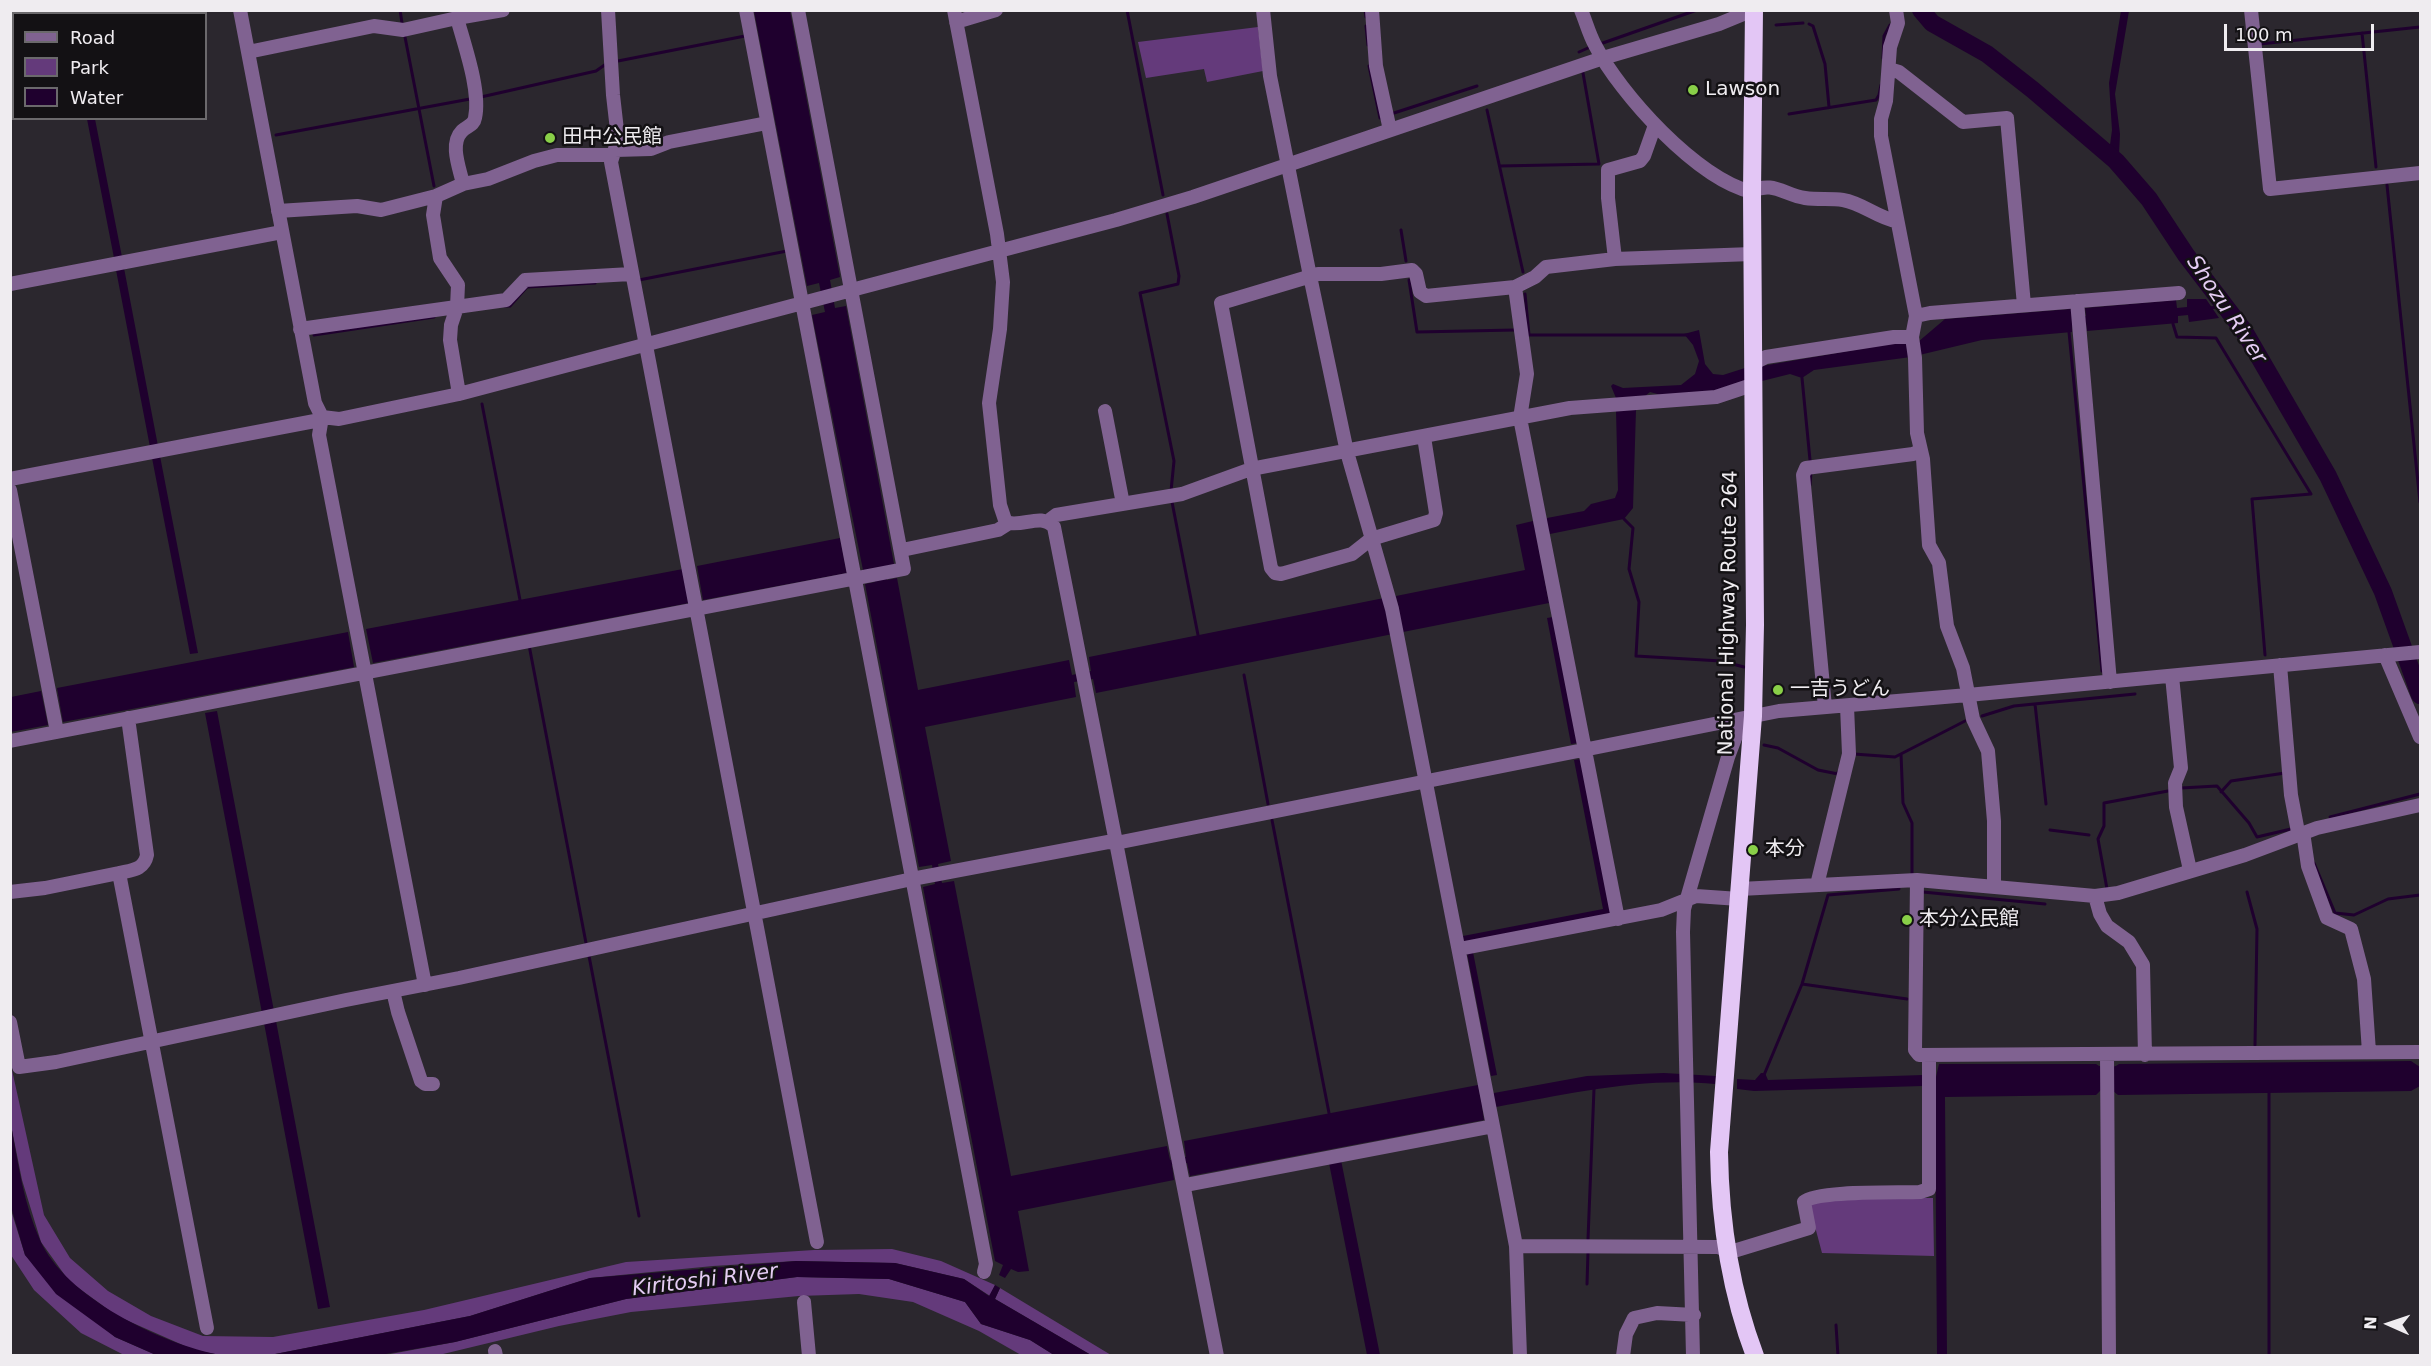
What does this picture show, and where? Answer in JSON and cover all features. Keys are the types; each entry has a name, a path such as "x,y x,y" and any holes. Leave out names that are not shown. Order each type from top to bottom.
{"highway":[{"name":"National Highway Route 264","path":"1753,11 1752,385 1755,614 1753,716 1719,1152 1720,1199 1726,1250 1755,1356"}],"street":[{"path":"240,10 300,329 315,403 321,418 319,435 425,985"},
{"path":"248,52 374,26 403,30 503,10"},
{"path":"608,10 618,139 611,162 817,1242"},
{"path":"746,10 986,1264 984,1272"},
{"path":"10,741 904,569 798,10"},
{"path":"996,10 955,16 999,251 1004,294 989,403 1000,505 1005,520 1009,523"},
{"path":"1263,10 1270,76 1287,165 1347,452 1393,615 1489,1101 1516,1246 1520,1356"},
{"path":"1371,10 1376,66 1390,130"},
{"path":"1581,10 1595,46 1630,97 1655,125 1690,157 1742,189 1752,192 1761,186 1776,188 1803,198 1845,200 1888,219 1896,220"},
{"path":"1896,10 1898,23 1890,47 1881,136 1916,316 1913,339 1917,433 1923,459 1929,545 1939,562 1947,626 1963,668 1973,719 1988,751 1994,821 1994,887"},
{"path":"2251,10 2270,189 2421,173"},
{"path":"10,479 321,418 339,419 459,394 851,291 1193,197 1604,58 1719,24 1753,11"},
{"path":"457,18 475,85 476,117 473,123 461,131 456,147 463,184"},
{"path":"1889,69 1899,72 1963,122 2007,118 2024,306"},
{"path":"278,211 357,206 381,210 436,196 463,184 488,179 534,161 557,155 651,148 669,142 767,123"},
{"path":"1615,259 1608,198 1608,170 1640,161 1655,125"},
{"path":"436,196 433,215 440,258 458,285 457,307 451,325 450,340 459,394"},
{"path":"10,284 282,232"},
{"path":"1424,437 1436,513 1434,520 1371,539 1352,554 1281,574 1275,573 1271,568 1251,469 1221,303 1310,276 1381,274 1412,270 1416,274 1420,292 1426,296 1515,287 1535,277 1546,267 1615,259 1752,254"},
{"path":"300,329 506,300 525,280 631,274"},
{"path":"1515,287 1527,374 1520,418 1618,919"},
{"path":"1916,316 2024,306 2078,314 2179,293"},
{"path":"2078,314 2110,682"},
{"path":"1752,364 1766,357 1894,337 1913,339"},
{"path":"902,550 998,530 1009,523 1048,520 1056,515 1182,494 1251,469 1570,408 1716,397 1752,385"},
{"path":"1105,411 1123,504"},
{"path":"1825,707 1803,475 1806,468 1913,454 1920,451"},
{"path":"10,490 57,732"},
{"path":"1048,520 1054,527 1217,1356"},
{"path":"10,1022 20,1067 56,1062 425,985 912,879 1108,842 1116,843 1779,711 1968,696 2421,652"},
{"path":"2385,655 2421,737"},
{"path":"2280,665 2291,795 2298,832 2301,835 2308,856 2308,866 2327,918 2351,928 2364,979 2369,1052"},
{"path":"2172,676 2181,768 2175,783 2176,807 2190,870"},
{"path":"1816,885 1849,754 1847,705"},
{"path":"1693,1356 1694,1315 1683,932 1687,900 1728,757 1737,733 1753,716"},
{"path":"10,892 45,888 119,873 138,869 145,864 147,855 128,718"},
{"path":"1459,949 1660,910 1696,896 1740,894 1816,885 1917,880 2096,896 2118,893 2245,855 2317,828 2421,805"},
{"path":"119,873 207,1328"},
{"path":"1917,880 1915,1050 1919,1055 2107,1059 2145,1055 2421,1052"},
{"path":"2096,896 2100,914 2107,926 2129,942 2143,965 2145,1055"},
{"path":"393,991 420,1081 433,1084"},
{"path":"1516,1246 1718,1247 1726,1250 1750,1246 1809,1228 1804,1202 1807,1199 1828,1194 1920,1192 1929,1189 1929,1056"},
{"path":"2107,1059 2109,1356"},
{"path":"1185,1185 1493,1126"},
{"path":"804,1302 809,1356"},
{"path":"1623,1356 1626,1334 1635,1318 1657,1313 1694,1315"}],"green space":[{"path":"1258,27 1263,71 1207,82 1204,69 1146,78 1138,42"},
{"path":"10,1061 44,1215 70,1258 108,1291 151,1316 203,1336 273,1337 424,1310 626,1262 814,1250 892,1249 941,1261 995,1285 990,1296 964,1279 895,1263 796,1261 713,1266 590,1278 470,1316 270,1355 220,1355 194,1350 117,1316 69,1281 41,1242 22,1180 11,1125"},
{"path":"1832,1198 1933,1198 1934,1256 1822,1253 1809,1204"},
{"path":"10,1207 25,1255 115,1337 156,1355 124,1355 81,1333 34,1290 11,1255"},
{"path":"797,1277 889,1279 965,1302 981,1324 1030,1340 1054,1355 1021,1355 979,1331 913,1302 859,1294 799,1296 631,1312 559,1326 439,1355 380,1356 455,1342 626,1299"},
{"path":"1000,1288 1111,1355 1091,1355 995,1299"}],"water":[{"path":"754,11 790,11 840,277 830,280 835,308 846,306 894,564 884,567 887,580 897,578 918,690 1069,660 1072,675 1091,671 1089,657 1384,598 1399,610 1396,596 1525,570 1516,525 1533,521 1534,526 1547,523 1547,518 1584,511 1591,504 1615,498 1618,490 1616,411 1622,411 1621,398 1616,398 1611,386 1613,384 1623,388 1681,385 1695,374 1699,361 1693,345 1684,334 1699,330 1705,364 1713,374 1723,375 1745,368 1745,382 1716,392 1661,395 1650,392 1628,410 1636,410 1633,508 1624,519 1550,534 1549,531 1536,533 1549,603 1096,693 1093,679 1074,682 1076,697 925,727 951,861 938,864 942,883 954,881 1011,1176 1167,1146 1170,1160 1186,1157 1184,1141 1478,1085 1481,1099 1494,1097 1494,1093 1587,1076 1664,1073 1716,1076 1715,1084 1687,1082 1632,1085 1496,1107 1495,1104 1482,1106 1484,1120 1190,1176 1187,1163 1172,1165 1174,1180 1018,1211 1029,1271 1018,1272 1011,1269 1005,1278 999,1275 1003,1265 995,1261 923,887 935,884 932,865 919,867 865,584 875,582 872,569 863,570 812,315 825,312 819,283 807,286"},
{"path":"2121,11 2129,11 2115,94 2120,134 2119,154 2110,145 2112,130 2109,83"},
{"path":"87,120 95,120 122,257 114,258"},
{"path":"124,268 158,446 150,447 116,270"},
{"path":"2187,299 2206,299 2219,318 2189,322 2188,315 2178,316 2178,323 2087,331 2086,323 2072,324 2072,332 1982,340 1911,357 1814,370 1802,378 1790,374 1762,381 1762,366 1895,343 1918,342 1945,319 2071,309 2072,317 2086,316 2085,308 2176,300 2177,308 2187,307"},
{"path":"160,456 198,653 190,654 152,458"},
{"path":"840,538 847,573 703,600 697,566"},
{"path":"683,569 689,603 373,663 366,629"},
{"path":"1553,617 1578,743 1571,744 1547,618"},
{"path":"348,632 354,667 63,722 57,688"},
{"path":"41,691 48,725 11,732 11,697"},
{"path":"217,711 274,1011 262,1013 205,713"},
{"path":"1581,759 1611,914 1464,943 1463,936 1603,909 1574,760"},
{"path":"1473,952 1497,1075 1491,1076 1467,953"},
{"path":"276,1021 330,1307 318,1309 264,1023"},
{"path":"2411,1061 2420,1067 2420,1086 2411,1091 2118,1095 2113,1091 2101,1090 2096,1095 1945,1097 1947,1356 1937,1355 1935,1094 1923,1086 1754,1091 1737,1089 1737,1079 1755,1080 1761,1073 1765,1073 1768,1080 1923,1075 1936,1077 1939,1064 2096,1064 2107,1068 2119,1064"},
{"path":"11,1125 22,1184 34,1227 53,1261 93,1299 118,1315 171,1340 220,1355 156,1355 115,1337 56,1294 25,1255 11,1207"},
{"path":"1341,1160 1380,1355 1367,1355 1329,1163"},
{"name":"Kiritoshi River","path":"796,1261 895,1263 964,1279 989,1296 995,1285 1000,1288 995,1299 1091,1355 1054,1355 1030,1340 981,1324 965,1302 889,1279 797,1277 626,1299 455,1342 380,1355 270,1355 470,1316 590,1278"}],"waterway":[{"path":"400,10 402,23"},
{"path":"1127,10 1163,195"},
{"path":"1365,10 1366,17"},
{"path":"1600,44 1697,10"},
{"name":"Shozu River","path":"1921,10 1932,23 1987,54 2033,90 2116,161 2149,199 2186,255 2244,331 2328,476 2383,592 2420,695"},
{"path":"1776,25 1803,23"},
{"path":"1809,24 1813,26 1825,64 1829,107"},
{"path":"1883,58 1884,36 1890,25"},
{"path":"1366,26 1368,45"},
{"path":"2260,44 2420,27"},
{"path":"2362,33 2376,167"},
{"path":"618,61 745,36"},
{"path":"405,37 434,186"},
{"path":"1579,52 1588,48"},
{"path":"481,97 596,71 606,64"},
{"path":"1369,66 1380,118"},
{"path":"1500,166 1599,164 1583,73"},
{"path":"1789,114 1876,100 1881,85"},
{"path":"1394,113 1477,86"},
{"path":"276,135 470,99"},
{"path":"1487,110 1523,272"},
{"path":"2387,185 2420,502"},
{"path":"1167,214 1179,276 1178,284 1140,293 1174,461 1171,491"},
{"path":"1401,230 1406,261"},
{"path":"639,280 787,251"},
{"path":"1409,280 1417,332 1515,330"},
{"path":"505,306 510,306 527,287 595,283"},
{"path":"1525,294 1529,335 1687,335"},
{"path":"2210,308 2225,306"},
{"path":"314,335 434,317"},
{"path":"2173,324 2177,337 2216,338 2311,494 2252,499 2265,655"},
{"path":"2069,332 2102,671"},
{"path":"1802,378 1810,460"},
{"path":"482,404 520,600"},
{"path":"1810,485 1811,472"},
{"path":"1172,502 1198,635"},
{"path":"1624,519 1633,528 1629,569 1639,602 1636,656 1721,661 1744,667"},
{"path":"529,645 586,943"},
{"path":"1244,675 1268,804"},
{"path":"1982,716 2014,706 2135,694"},
{"path":"2035,704 2046,804"},
{"path":"1854,754 1895,757 1965,721"},
{"path":"1764,745 1778,748 1818,770 1838,774 1838,772"},
{"path":"1901,754 1903,803 1912,823 1912,873"},
{"path":"2221,792 2231,781 2285,773"},
{"path":"2181,788 2217,786 2249,823 2257,837 2291,829"},
{"path":"2107,889 2098,839 2104,826 2104,803 2168,791"},
{"path":"2330,817 2420,794"},
{"path":"1272,820 1329,1113"},
{"path":"2050,830 2089,835"},
{"path":"2314,863 2335,913 2354,915 2388,899 2420,895"},
{"path":"1764,1075 1802,984 1828,895 1899,889"},
{"path":"1923,892 2045,904"},
{"path":"2247,892 2257,929 2255,1045"},
{"path":"589,956 639,1216"},
{"path":"1802,984 1907,999"},
{"path":"1588,1239 1594,1089"},
{"path":"2269,1093 2269,1356"},
{"path":"1587,1284 1588,1252"},
{"path":"1836,1325 1838,1356"}],"place":[{"name":"Lawson","path":"1693,90"},
{"name":"田中公民館","path":"550,138"},
{"name":"一吉うどん","path":"1778,690"},
{"name":"本分","path":"1753,850"},
{"name":"本分公民館","path":"1907,920"}]}
